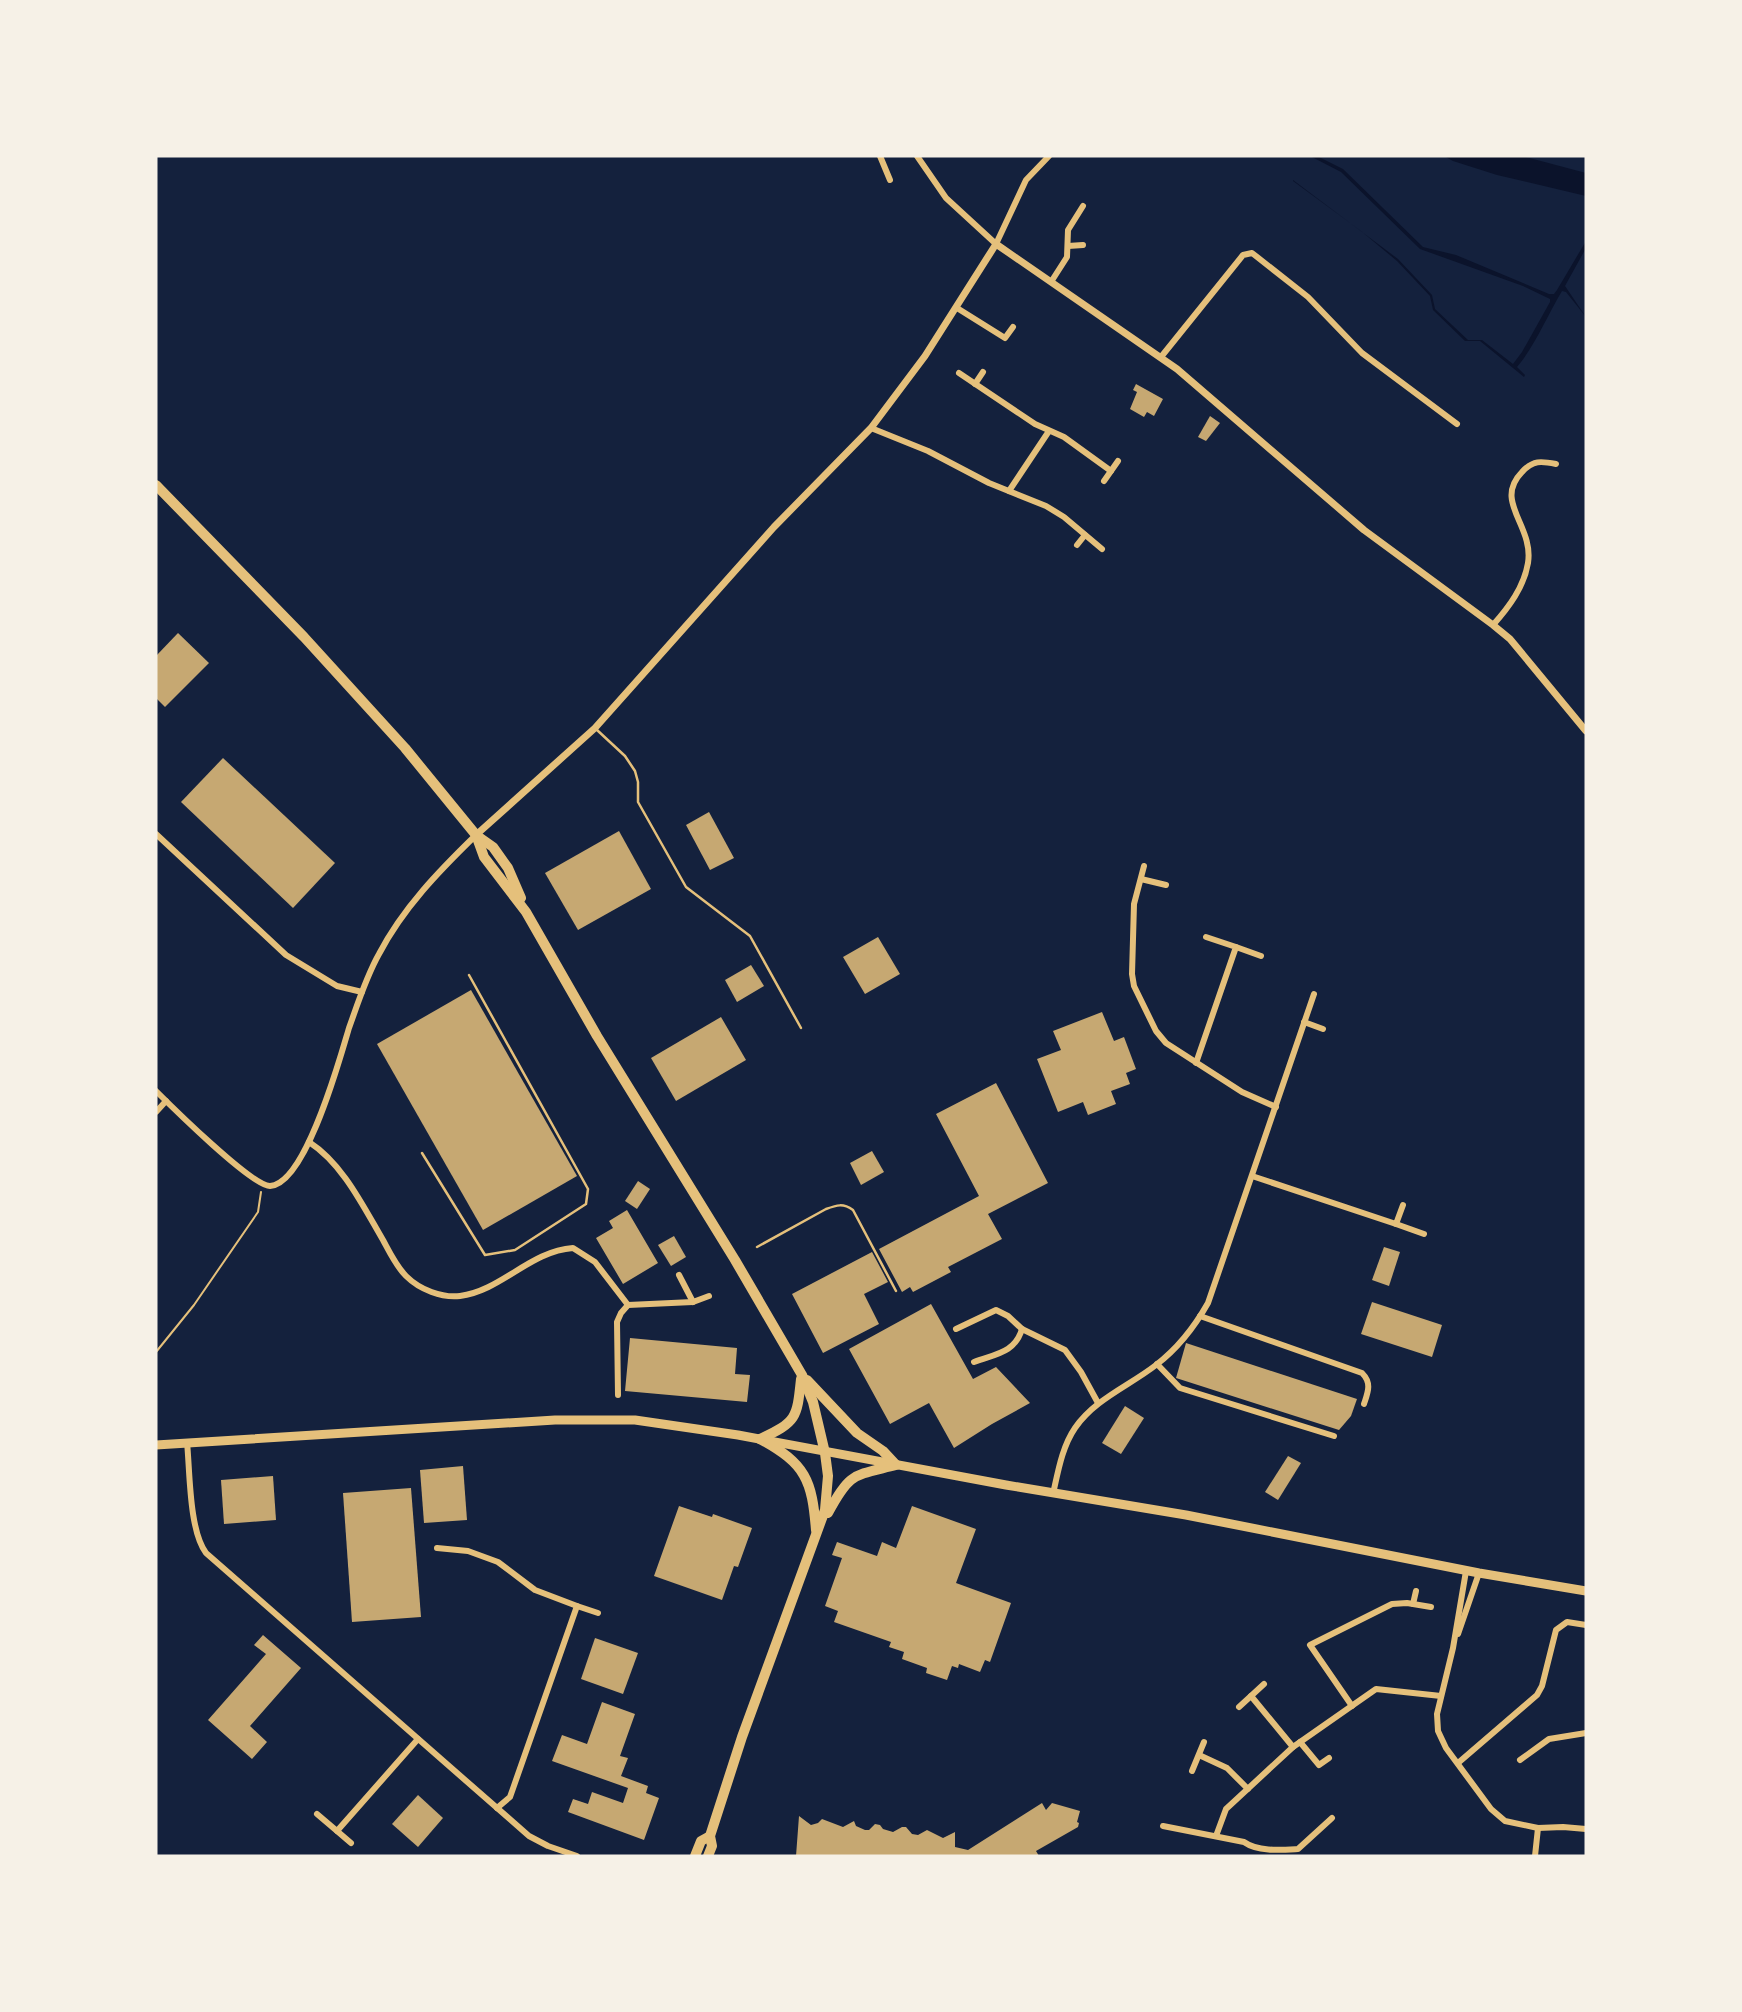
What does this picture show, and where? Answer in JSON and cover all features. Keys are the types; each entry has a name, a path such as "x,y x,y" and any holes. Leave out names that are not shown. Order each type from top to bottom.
{"highway":[{"path":"156,485 321,656 405,748 476,835 498,853 508,868 526,912 603,1046 723,1240 802,1375 813,1402 825,1453 828,1494 817,1533 742,1737 710,1836 712,1846 708,1856"},
{"path":"760,1439 782,1429 791,1421 799,1404 802,1375"},
{"path":"802,1375 857,1433 883,1451 896,1465 859,1474 850,1479 817,1533"},
{"path":"760,1439 784,1452 804,1474 814,1501 817,1533"},
{"path":"695,1856 701,1841 710,1836"}],"main road":[{"path":"156,1445 555,1420 635,1420 760,1439 1053,1494 1186,1515 1479,1573 1586,1591"}],"street":[{"path":"880,156 890,180"},
{"path":"917,156 946,198 996,244 1161,357 1205,391 1291,469 1364,530 1510,639 1586,731"},
{"path":"156,1091 233,1163 261,1184 278,1184 309,1142 326,1103 362,992 379,952 402,916 432,880 476,835 594,728 766,536 871,428 905,386 957,308 996,244 1026,180 1049,156"},
{"path":"886,169 895,164"},
{"path":"1051,282 1068,257 1068,230 1083,206"},
{"path":"1068,246 1083,244"},
{"path":"1161,357 1243,255 1252,253 1308,298 1362,353 1457,425"},
{"path":"957,308 1005,338 1013,327"},
{"path":"975,384 983,372"},
{"path":"959,373 1049,431 1065,438 1111,471"},
{"path":"871,428 928,451 989,484 1046,506 1102,549"},
{"path":"1009,491 1049,431"},
{"path":"1104,481 1118,461"},
{"path":"1493,625 1510,606 1528,565 1526,533 1512,507 1512,484 1528,466 1537,461 1556,464"},
{"path":"1077,545 1085,535"},
{"path":"156,834 286,955 337,986 362,992"},
{"path":"1144,866 1134,904 1132,974 1134,986 1156,1031 1166,1044 1242,1092 1276,1107"},
{"path":"1141,879 1166,885"},
{"path":"1206,937 1261,956"},
{"path":"1196,1063 1236,947"},
{"path":"1053,1494 1069,1438 1086,1414 1171,1352 1208,1303 1314,994"},
{"path":"1304,1022 1323,1028"},
{"path":"156,1112 166,1101"},
{"path":"309,1142 324,1153 354,1192 397,1266 421,1287 437,1294 458,1296 478,1292 547,1253 573,1248 595,1262 628,1305"},
{"path":"1252,1176 1424,1234"},
{"path":"1396,1224 1403,1205"},
{"path":"679,1275 693,1301"},
{"path":"618,1395 617,1322 621,1312 628,1305 693,1301 709,1296"},
{"path":"956,1329 996,1310 1008,1316 1022,1329 1065,1350 1098,1403"},
{"path":"1200,1316 1362,1373 1368,1379 1369,1389 1364,1404"},
{"path":"974,1362 1008,1350 1018,1341 1022,1329"},
{"path":"1157,1364 1180,1388 1334,1436"},
{"path":"187,1442 195,1526 198,1542 206,1553 529,1836 577,1856"},
{"path":"438,1548 468,1550 498,1562 535,1590 598,1613"},
{"path":"1466,1570 1453,1648 1437,1714 1438,1731 1446,1748 1492,1809 1505,1821 1538,1828 1563,1826 1586,1829"},
{"path":"1453,1648 1479,1573"},
{"path":"1413,1604 1416,1591"},
{"path":"1352,1706 1310,1645 1390,1605 1431,1606"},
{"path":"497,1808 510,1797 577,1606"},
{"path":"1458,1763 1537,1695 1542,1686 1556,1630 1567,1622 1586,1625"},
{"path":"1239,1707 1264,1684"},
{"path":"1216,1836 1226,1809 1293,1747 1376,1689 1441,1696"},
{"path":"1251,1696 1293,1747"},
{"path":"1520,1760 1549,1739 1586,1732"},
{"path":"337,1831 418,1739"},
{"path":"1192,1771 1204,1742"},
{"path":"1300,1742 1320,1765 1329,1758"},
{"path":"1199,1755 1227,1769 1248,1789"},
{"path":"317,1814 351,1843"},
{"path":"1163,1826 1270,1850 1298,1849 1332,1818"},
{"path":"1535,1856 1538,1828"},
{"path":"1313,1836 1319,1841"}],"lane":[{"path":"594,728 625,756 635,771 638,802 686,887 750,936 801,1028"},
{"path":"422,1153 485,1255 515,1250 586,1204 588,1189 469,975"},
{"path":"757,1247 825,1209 846,1205 853,1210 895,1291"}],"path":[{"path":"156,1352 194,1305 258,1212 261,1184"}],"water":[{"path":"1310,156 1317,156 1343,169 1423,247 1456,255 1549,294 1554,294 1557,290 1586,241 1586,248 1565,286 1586,317 1566,292 1562,291 1517,367 1524,377 1480,341 1465,341 1433,310 1430,296 1397,261 1363,233 1398,259 1432,295 1435,309 1468,340 1482,340 1513,364 1550,299 1523,286 1420,249 1341,172"},
{"path":"1444,156 1522,156 1586,173 1586,196 1497,175"}],"building":[{"path":"1136,384 1163,399 1154,416 1147,412 1144,417 1130,409 1137,392 1133,390"},
{"path":"1210,416 1220,423 1206,441 1198,437"},
{"path":"178,633 209,663 165,707 156,698 156,656"},
{"path":"223,758 335,863 293,908 181,802"},
{"path":"709,812 734,858 710,870 686,825"},
{"path":"619,831 651,889 578,930 545,873"},
{"path":"878,937 900,974 865,994 843,957"},
{"path":"751,965 764,986 737,1002 725,980"},
{"path":"471,990 577,1176 483,1230 377,1044"},
{"path":"1102,1012 1114,1041 1124,1037 1136,1069 1126,1073 1130,1084 1111,1091 1116,1104 1088,1115 1083,1102 1058,1112 1037,1059 1061,1050 1053,1031"},
{"path":"721,1017 746,1060 676,1101 651,1058"},
{"path":"996,1083 1048,1183 988,1214 1002,1239 948,1267 951,1272 913,1292 910,1287 902,1292 879,1249 979,1196 936,1114"},
{"path":"872,1151 884,1172 861,1185 850,1163"},
{"path":"638,1181 650,1189 637,1209 625,1201"},
{"path":"627,1210 658,1263 623,1284 596,1238 613,1228 609,1221"},
{"path":"674,1236 686,1257 671,1266 658,1245"},
{"path":"1384,1247 1400,1252 1389,1286 1372,1280"},
{"path":"872,1252 888,1282 864,1294 879,1324 823,1353 792,1294"},
{"path":"1372,1302 1442,1325 1432,1357 1361,1334"},
{"path":"931,1304 973,1379 996,1367 1030,1403 954,1448 929,1403 890,1424 849,1349"},
{"path":"630,1338 737,1348 735,1374 750,1375 747,1402 625,1391"},
{"path":"1186,1343 1357,1399 1351,1416 1339,1430 1176,1378"},
{"path":"1125,1406 1144,1418 1121,1454 1102,1443"},
{"path":"1288,1456 1301,1463 1278,1500 1265,1492"},
{"path":"463,1466 467,1520 424,1523 420,1470"},
{"path":"273,1476 276,1520 224,1524 221,1480"},
{"path":"411,1488 421,1617 352,1622 343,1493"},
{"path":"679,1506 712,1517 713,1514 752,1528 722,1600 654,1576"},
{"path":"912,1506 976,1529 956,1583 1011,1603 990,1662 985,1660 980,1672 959,1664 958,1668 952,1666 947,1680 926,1673 927,1668 902,1659 904,1652 889,1647 891,1642 834,1622 838,1611 825,1606 842,1558 832,1555 837,1542 877,1556 882,1542 896,1548"},
{"path":"263,1635 301,1668 250,1726 267,1742 252,1759 208,1720 266,1654 254,1645"},
{"path":"595,1638 638,1653 623,1694 581,1679"},
{"path":"602,1702 635,1714 620,1756 628,1758 621,1776 648,1786 646,1793 659,1798 644,1840 568,1812 573,1799 588,1804 592,1792 623,1803 628,1788 552,1761 562,1735 587,1744"},
{"path":"418,1795 443,1818 418,1847 392,1824"},
{"path":"1042,1803 1046,1810 1052,1803 1080,1811 1078,1827 1036,1851 1039,1856 796,1856 799,1816 811,1825 822,1819 843,1827 854,1821 856,1826 865,1830 875,1824 893,1832 906,1827 912,1834 918,1835 927,1830 943,1838 955,1832 955,1847 968,1850"}]}
